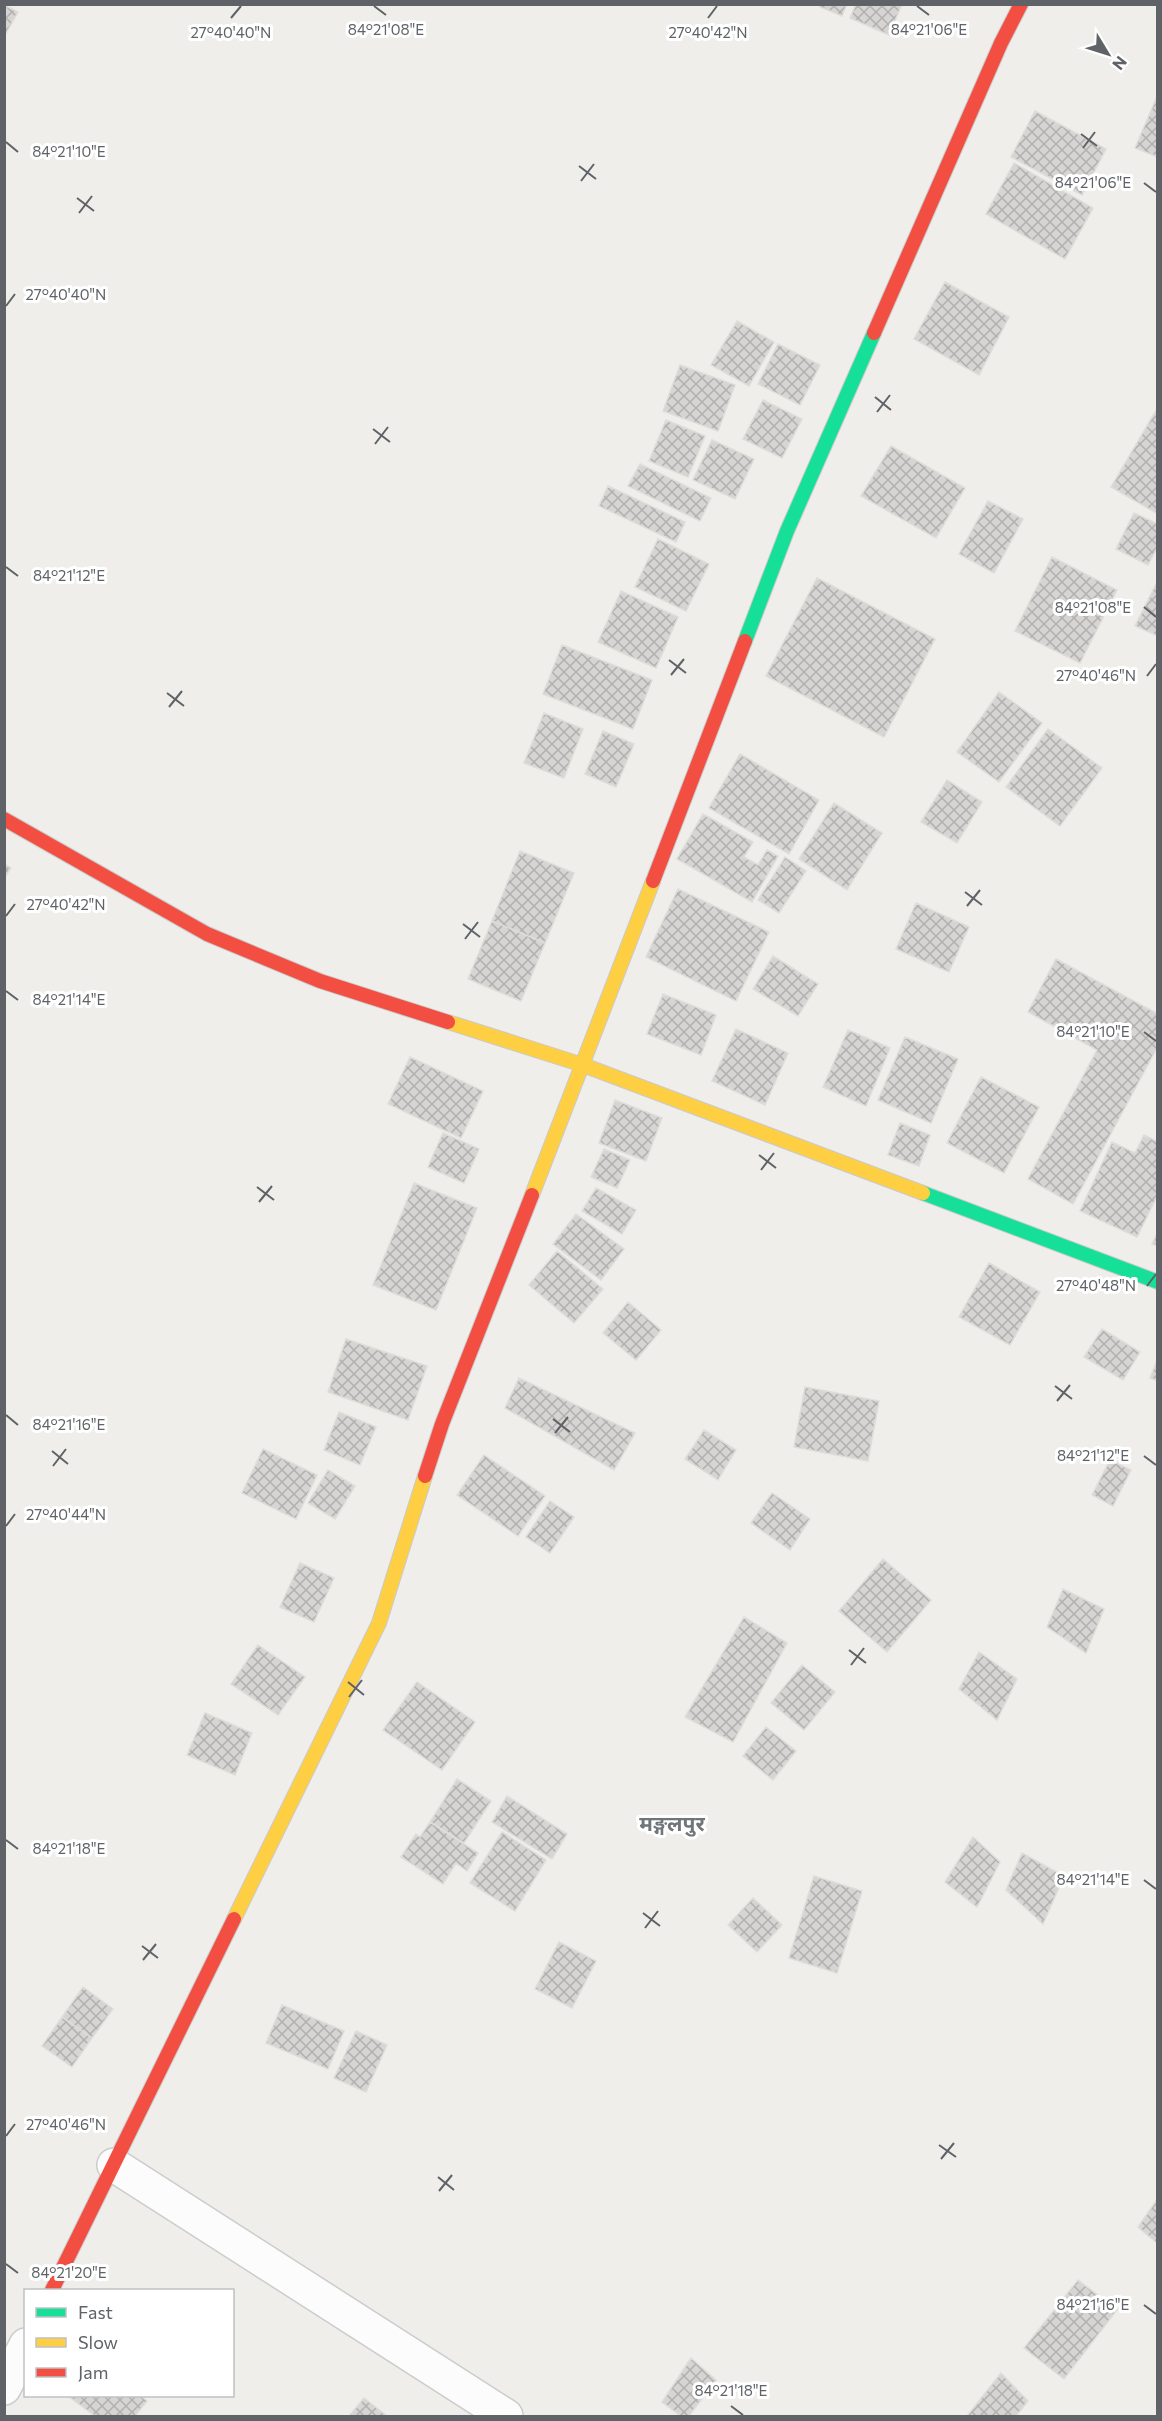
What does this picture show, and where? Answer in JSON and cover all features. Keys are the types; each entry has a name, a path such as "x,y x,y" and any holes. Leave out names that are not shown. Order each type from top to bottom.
{"street":[{"path":"52,2289 379,1623 442,1424 583,1065 787,531 1001,43 1021,4"},
{"path":"4,819 207,934 320,981 583,1065 1158,1282"},
{"path":"114,2165 506,2416"},
{"path":"4,2388 24,2349"}],"building":[{"path":"822,4 847,4 842,16 820,7"},
{"path":"856,4 902,4 889,35 850,18"},
{"path":"4,5 18,12 4,37"},
{"path":"1158,94 1158,157 1135,148"},
{"path":"1035,111 1106,149 1082,195 1011,157"},
{"path":"1014,163 1093,208 1065,259 986,214"},
{"path":"945,282 1009,317 979,375 914,339"},
{"path":"737,321 774,342 749,386 711,365"},
{"path":"778,344 820,365 800,405 758,384"},
{"path":"680,365 735,385 718,431 663,411"},
{"path":"763,400 802,419 782,458 743,439"},
{"path":"1158,407 1158,514 1111,487"},
{"path":"666,420 705,436 688,477 649,461"},
{"path":"712,440 754,459 735,499 693,480"},
{"path":"891,446 965,488 936,538 861,496"},
{"path":"640,464 711,498 700,521 628,486"},
{"path":"608,486 685,522 676,542 599,506"},
{"path":"988,501 1023,519 994,573 959,554"},
{"path":"1134,513 1158,524 1158,546 1148,565 1116,549"},
{"path":"658,539 709,564 686,611 635,587"},
{"path":"1052,557 1117,590 1080,663 1015,631"},
{"path":"817,578 935,639 884,737 766,676"},
{"path":"1158,580 1158,636 1135,626"},
{"path":"621,591 678,617 656,668 598,642"},
{"path":"562,645 652,680 633,729 543,694"},
{"path":"999,692 1042,723 999,782 957,752"},
{"path":"544,713 583,729 564,778 524,763"},
{"path":"1048,729 1102,768 1060,826 1006,787"},
{"path":"603,731 634,744 616,787 585,774"},
{"path":"740,754 819,800 789,854 709,808"},
{"path":"947,780 982,802 957,843 921,822"},
{"path":"834,803 882,833 847,890 799,859"},
{"path":"703,814 753,842 744,857 758,865 767,850 778,856 752,902 677,859"},
{"path":"520,851 574,873 545,943 492,921"},
{"path":"785,857 806,871 779,913 758,900"},
{"path":"4,864 11,868 4,878"},
{"path":"678,889 769,932 736,1001 646,957"},
{"path":"916,903 969,927 949,972 896,949"},
{"path":"492,921 545,943 521,1001 468,979"},
{"path":"773,956 818,984 798,1016 753,989"},
{"path":"1056,959 1158,1014 1158,1046 1073,1204 1028,1179 1097,1050 1028,1012"},
{"path":"663,994 716,1015 701,1055 647,1034"},
{"path":"736,1029 788,1053 765,1105 712,1081"},
{"path":"848,1030 890,1048 866,1106 823,1087"},
{"path":"905,1037 958,1059 931,1123 878,1100"},
{"path":"410,1057 483,1091 461,1138 388,1104"},
{"path":"981,1077 1039,1107 1004,1173 947,1143"},
{"path":"615,1100 662,1118 646,1161 599,1143"},
{"path":"900,1123 930,1135 919,1166 888,1155"},
{"path":"443,1133 479,1149 464,1183 428,1167"},
{"path":"1144,1135 1158,1142 1158,1194 1137,1237 1080,1211 1112,1142 1135,1153"},
{"path":"604,1149 630,1160 617,1188 591,1177"},
{"path":"414,1183 477,1208 436,1310 373,1285"},
{"path":"596,1188 636,1210 622,1234 582,1211"},
{"path":"576,1214 624,1249 601,1280 553,1244"},
{"path":"1158,1232 1158,1246 1152,1244"},
{"path":"557,1251 603,1289 574,1323 529,1285"},
{"path":"989,1263 1040,1292 1010,1345 959,1317"},
{"path":"628,1302 661,1330 636,1360 603,1333"},
{"path":"1102,1329 1140,1352 1123,1380 1084,1357"},
{"path":"346,1339 427,1366 408,1420 328,1392"},
{"path":"1158,1358 1158,1381 1150,1378"},
{"path":"519,1378 635,1433 614,1470 505,1408"},
{"path":"805,1387 879,1401 868,1461 794,1447"},
{"path":"339,1412 376,1427 360,1465 324,1450"},
{"path":"704,1430 736,1450 718,1480 685,1459"},
{"path":"263,1449 317,1475 296,1519 242,1493"},
{"path":"484,1455 545,1496 518,1536 457,1495"},
{"path":"1110,1460 1131,1470 1113,1506 1092,1495"},
{"path":"328,1470 355,1486 335,1519 308,1503"},
{"path":"772,1493 810,1519 790,1550 751,1523"},
{"path":"550,1501 574,1517 550,1553 526,1537"},
{"path":"883,1559 931,1600 887,1652 839,1611"},
{"path":"300,1563 334,1578 314,1622 280,1607"},
{"path":"1063,1589 1104,1609 1086,1653 1047,1627"},
{"path":"744,1617 787,1643 733,1742 685,1717"},
{"path":"258,1645 305,1677 278,1715 231,1684"},
{"path":"979,1652 1017,1679 997,1720 959,1689"},
{"path":"802,1665 835,1692 804,1730 771,1703"},
{"path":"417,1682 475,1722 442,1770 383,1730"},
{"path":"205,1713 252,1733 235,1775 187,1755"},
{"path":"766,1727 796,1751 773,1780 743,1756"},
{"path":"457,1779 491,1801 464,1843 430,1822"},
{"path":"507,1796 567,1834 552,1859 492,1822"},
{"path":"430,1822 478,1853 467,1871 456,1863 443,1884 401,1857 416,1834 420,1837"},
{"path":"502,1832 546,1860 515,1911 470,1883"},
{"path":"973,1837 1000,1862 977,1907 945,1882"},
{"path":"1022,1853 1064,1876 1043,1924 1006,1890"},
{"path":"814,1876 862,1891 837,1973 789,1958"},
{"path":"753,1898 782,1925 757,1952 728,1925"},
{"path":"559,1942 596,1961 572,2008 535,1989"},
{"path":"83,1987 113,2009 92,2038 62,2017"},
{"path":"282,2005 344,2031 328,2069 266,2043"},
{"path":"62,2017 92,2038 72,2067 42,2046"},
{"path":"356,2031 387,2045 366,2092 334,2078"},
{"path":"1158,2198 1158,2244 1138,2227"},
{"path":"1078,2280 1117,2310 1064,2379 1024,2348"},
{"path":"691,2358 716,2380 689,2416 681,2416 662,2402"},
{"path":"1001,2373 1028,2401 1016,2416 967,2416"},
{"path":"69,2397 142,2397 147,2401 135,2416 95,2416"},
{"path":"364,2398 387,2416 349,2416"}],"traffic: fast":[{"path":"745,641 787,531 874,333"},
{"path":"923,1193 1158,1282"}],"traffic: slow":[{"path":"532,1195 653,881"},
{"path":"448,1022 583,1065 923,1193"},
{"path":"234,1919 379,1623 425,1476"}],"traffic: jam":[{"path":"874,333 1001,43 1021,4"},
{"path":"653,881 745,641"},
{"path":"4,819 207,934 320,981 448,1022"},
{"path":"425,1476 442,1424 532,1195"},
{"path":"52,2289 234,1919"}],"district":[{"name":"मङ्गलपुर","path":"672,1824"}]}
